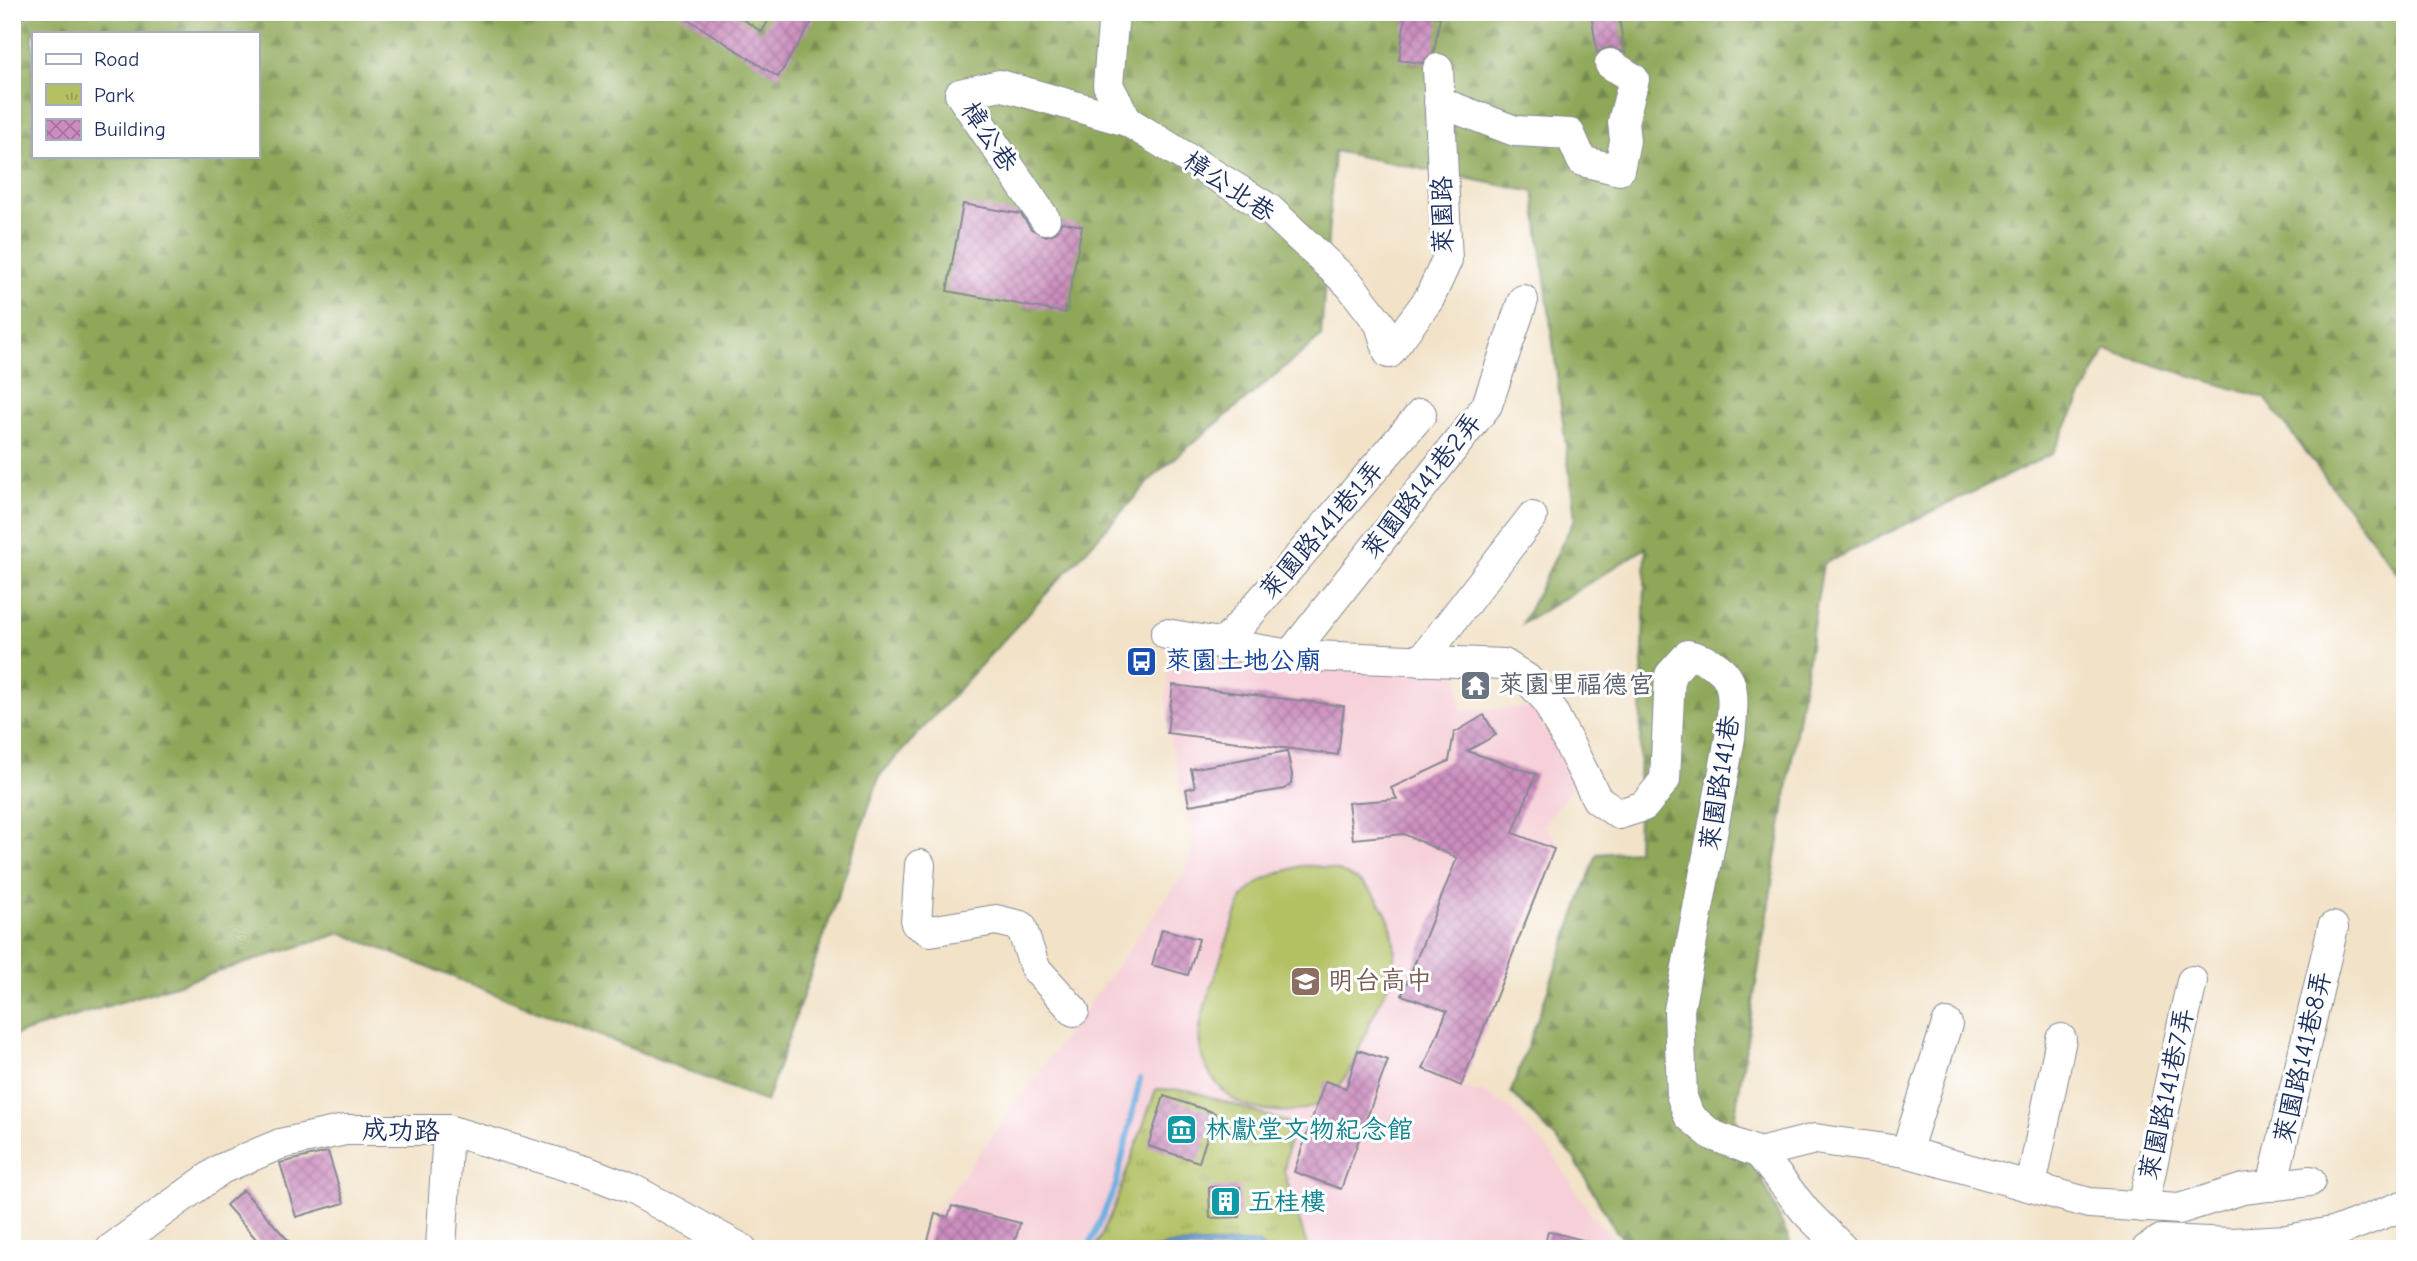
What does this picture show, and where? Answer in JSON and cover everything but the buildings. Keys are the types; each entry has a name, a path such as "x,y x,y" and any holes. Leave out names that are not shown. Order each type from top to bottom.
{"street":[{"path":"1114,12 1108,85 1127,121"},
{"path":"1439,102 1515,131 1570,134 1582,161 1619,170 1625,141 1623,122 1634,79 1610,65"},
{"name":"萊園路","path":"1389,353 1429,299 1447,260 1438,69"},
{"name":"樟公巷","path":"1045,219 960,94 1000,85 1127,121"},
{"name":"樟公北巷","path":"1127,121 1268,208 1350,285 1380,324 1389,353"},
{"name":"萊園路141巷2弄","path":"1290,655 1487,405 1523,300"},
{"name":"萊園路141巷1弄","path":"1223,645 1421,414"},
{"path":"1421,660 1532,517"},
{"name":"萊園路141巷","path":"1166,634 1290,655 1504,664 1527,679 1546,699 1597,799 1619,814 1644,806 1665,780 1670,675 1688,655 1712,661 1729,679 1733,701 1730,738 1679,1010 1682,1097 1689,1116 1712,1135 1759,1153"},
{"path":"920,865 916,923 930,931 996,920 1021,926 1035,968 1074,1011"},
{"name":"萊園路141巷8弄","path":"2272,1186 2333,928"},
{"name":"萊園路141巷7弄","path":"2143,1206 2192,982"},
{"path":"1906,1152 1947,1024"},
{"path":"2031,1186 2061,1039"},
{"name":"成功路","path":"111,1249 221,1169 280,1144 345,1130 448,1130 588,1172 632,1189 742,1249"},
{"path":"441,1249 448,1130"},
{"path":"1843,1249 1806,1212 1759,1153 1815,1139 1906,1152 2089,1203 2179,1209 2243,1189 2310,1181"},
{"path":"2147,1249 2161,1240 2232,1243 2287,1240 2338,1231 2405,1205"}],"shaded area":[{"name":"明台高中","path":"1170,660 1458,668 1461,711 1533,707 1575,785 1544,824 1560,846 1462,1088 1484,1093 1509,1107 1553,1155 1590,1213 1623,1249 916,1249 932,1217 1184,874 1192,850 1193,829 1185,809 1168,730 1166,697"}],"green space":[{"path":"12,12 2405,12 2405,583 2265,398 2106,350 2052,454 1823,564 1735,1116 1793,1249 1635,1249 1615,1230 1574,1158 1511,1092 1597,854 1637,851 1646,548 1522,624 1575,518 1534,192 1334,151 1321,337 1158,472 880,775 766,1102 342,933 12,1036"},
{"path":"1301,866 1340,872 1370,891 1382,905 1389,922 1394,940 1393,968 1356,1057 1339,1087 1313,1106 1295,1111 1261,1110 1244,1105 1229,1096 1215,1082 1201,1054 1201,1025 1209,993 1241,901 1259,883"},
{"path":"1156,1089 1189,1090 1292,1124 1284,1171 1308,1249 1095,1249 1114,1207"}],"water":[{"path":"1258,1243 1265,1249 1153,1249 1168,1245"}],"waterway":[{"path":"1088,1249 1116,1185 1140,1079"}],"place":[{"name":"萊園土地公廟","path":"1142,661"},
{"name":"萊園里福德宮","path":"1475,685"},
{"name":"明台高中","path":"1305,981"},
{"name":"林獻堂文物紀念館","path":"1182,1130"},
{"name":"五桂樓","path":"1225,1202"}]}
